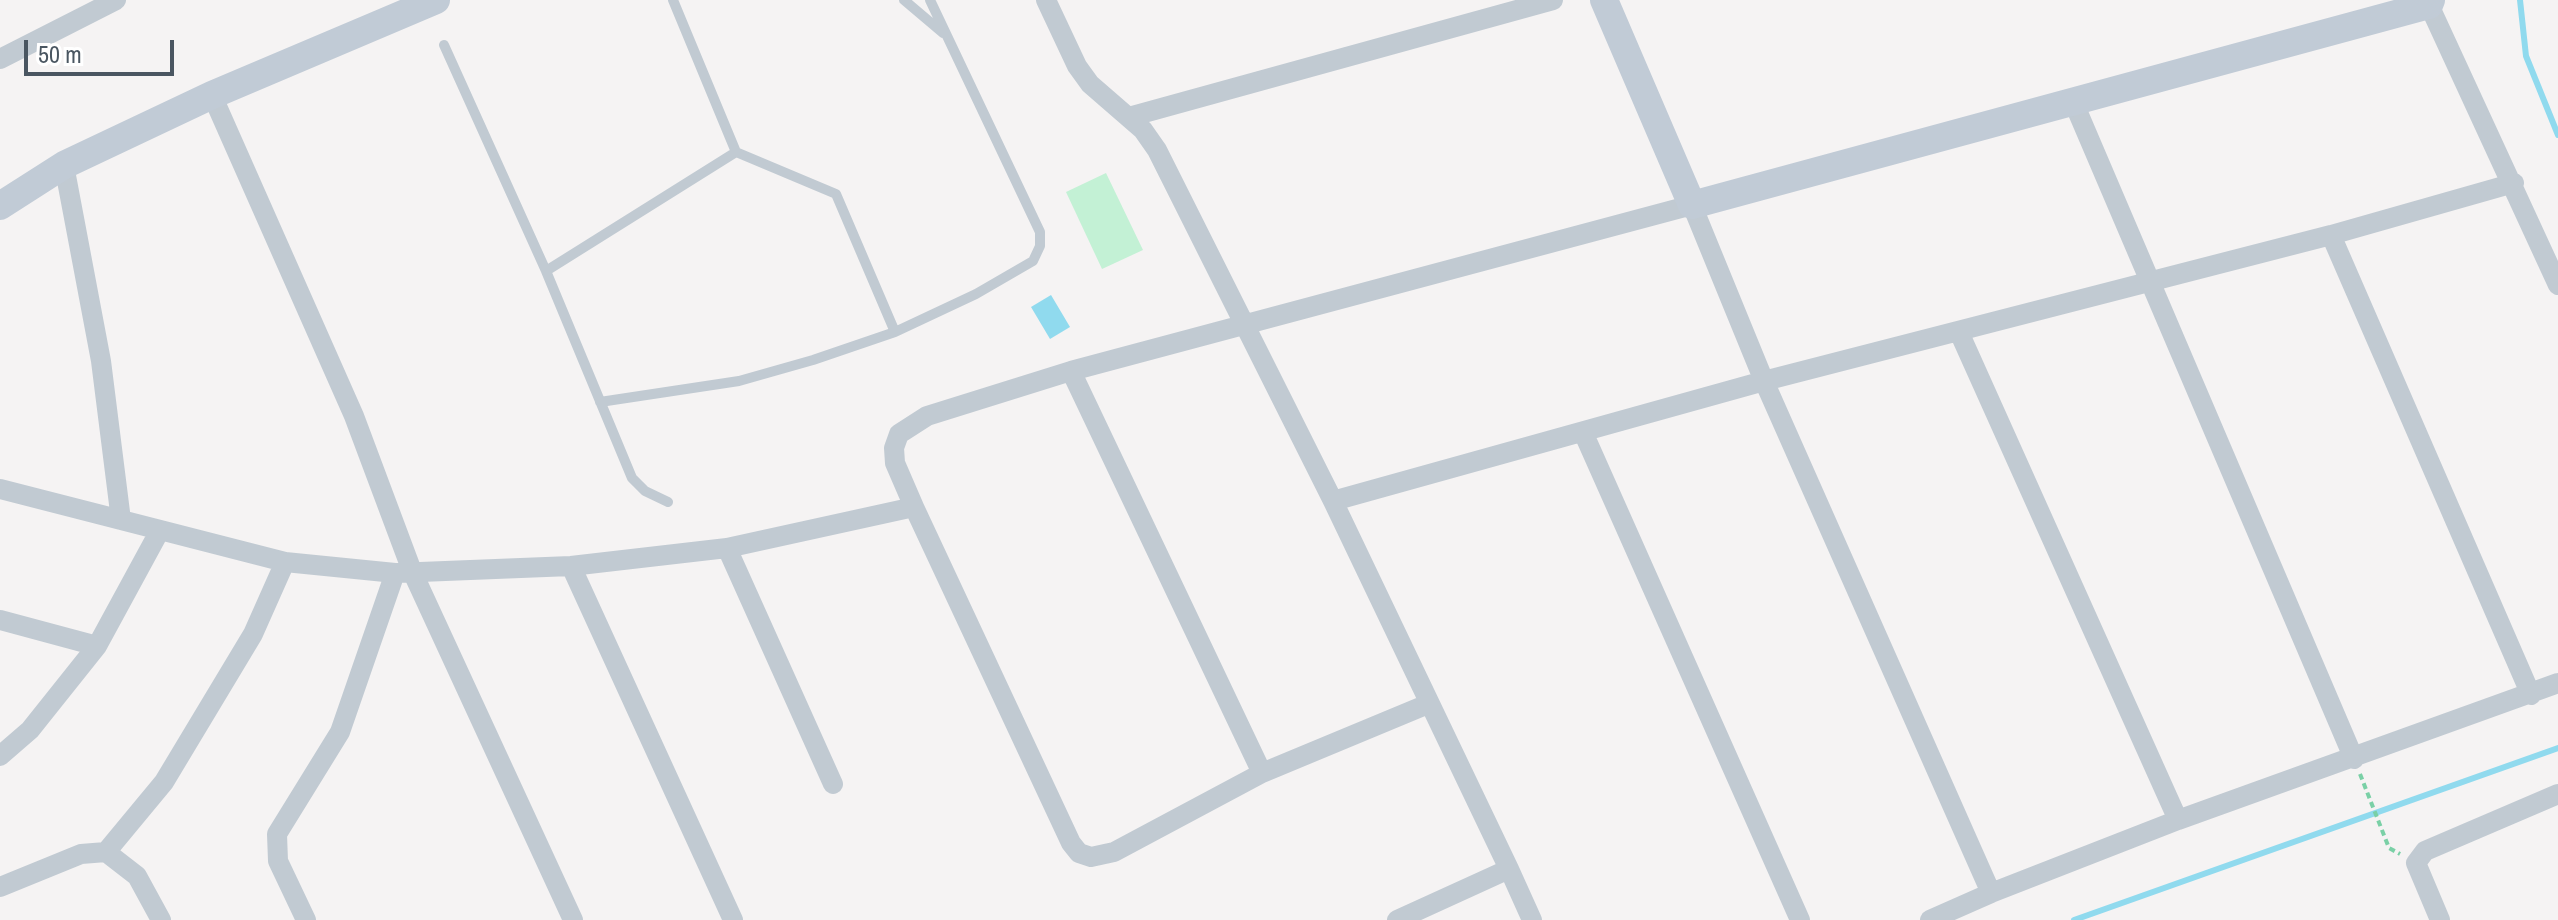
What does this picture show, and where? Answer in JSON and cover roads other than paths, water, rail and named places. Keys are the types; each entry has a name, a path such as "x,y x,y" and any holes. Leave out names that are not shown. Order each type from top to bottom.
{"street":[{"path":"0,59 116,0"},
{"path":"1046,0 1077,66 1102,96 1129,117 1157,150 1333,501 1532,920"},
{"path":"1129,117 1553,0"},
{"path":"1604,0 1764,381 1991,893"},
{"path":"1428,704 1262,773 1114,852 1091,857 1079,853 1071,843 895,463 894,448 899,434 910,424 1071,371 1692,205 2430,2 2558,285"},
{"path":"0,206 64,165 212,95 420,3"},
{"path":"212,95 354,416 404,572 573,920"},
{"path":"2073,101 2354,759"},
{"path":"64,165 101,361 121,520"},
{"path":"1333,501 1764,381 2331,235 2514,183"},
{"path":"2331,235 2531,695"},
{"path":"1959,332 2178,820"},
{"path":"1071,371 1262,773"},
{"path":"1583,432 1800,920"},
{"path":"0,489 285,562 404,572 571,566 727,548 914,507"},
{"path":"0,756 30,730 97,646 159,532"},
{"path":"727,548 833,784"},
{"path":"106,852 164,782 253,634 285,562"},
{"path":"571,566 733,920"},
{"path":"306,920 278,861 277,834 340,732 404,572"},
{"path":"0,620 97,646"},
{"path":"1930,920 2178,820 2558,683"},
{"path":"2440,920 2416,863 2425,851 2558,794"},
{"path":"0,887 81,854 106,852 137,876 161,920"},
{"path":"1397,920 1509,869"}],"lane":[{"path":"673,0 736,152 836,194 895,332"},
{"path":"904,0 945,34"},
{"path":"600,402 739,381 895,332 976,294 1033,261 1040,246 1040,232 930,0"},
{"path":"444,45 546,271 632,478 645,491 668,502"},
{"path":"546,271 736,152"}],"water":[{"path":"1051,295 1070,327 1050,339 1031,307"}],"waterway":[{"path":"2520,0 2526,56 2558,135"},
{"path":"2074,920 2558,748"}]}
